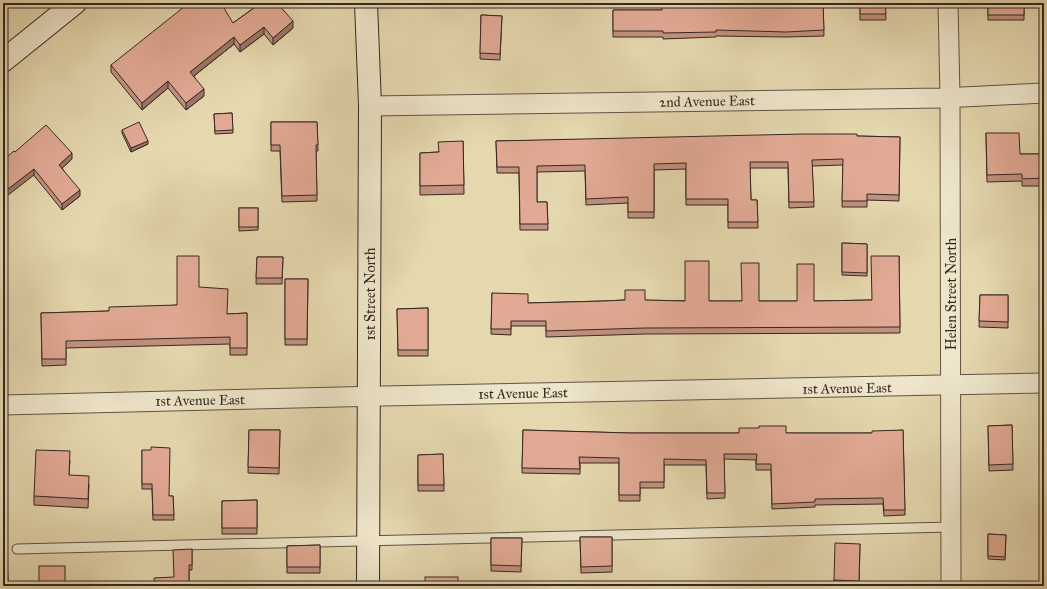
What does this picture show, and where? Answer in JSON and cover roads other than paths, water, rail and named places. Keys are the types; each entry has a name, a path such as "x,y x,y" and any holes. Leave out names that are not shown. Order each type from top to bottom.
{"street":[{"path":"3,61 75,3"},
{"name":"1st Street North","path":"366,3 370,106 368,586"},
{"name":"Helen Street North","path":"948,3 950,97 951,586"},
{"name":"2nd Avenue East","path":"370,106 950,97 1044,93"},
{"name":"1st Avenue East","path":"3,405 369,396 951,386 1044,383"}],"lane":[{"path":"17,549 951,527"}]}
